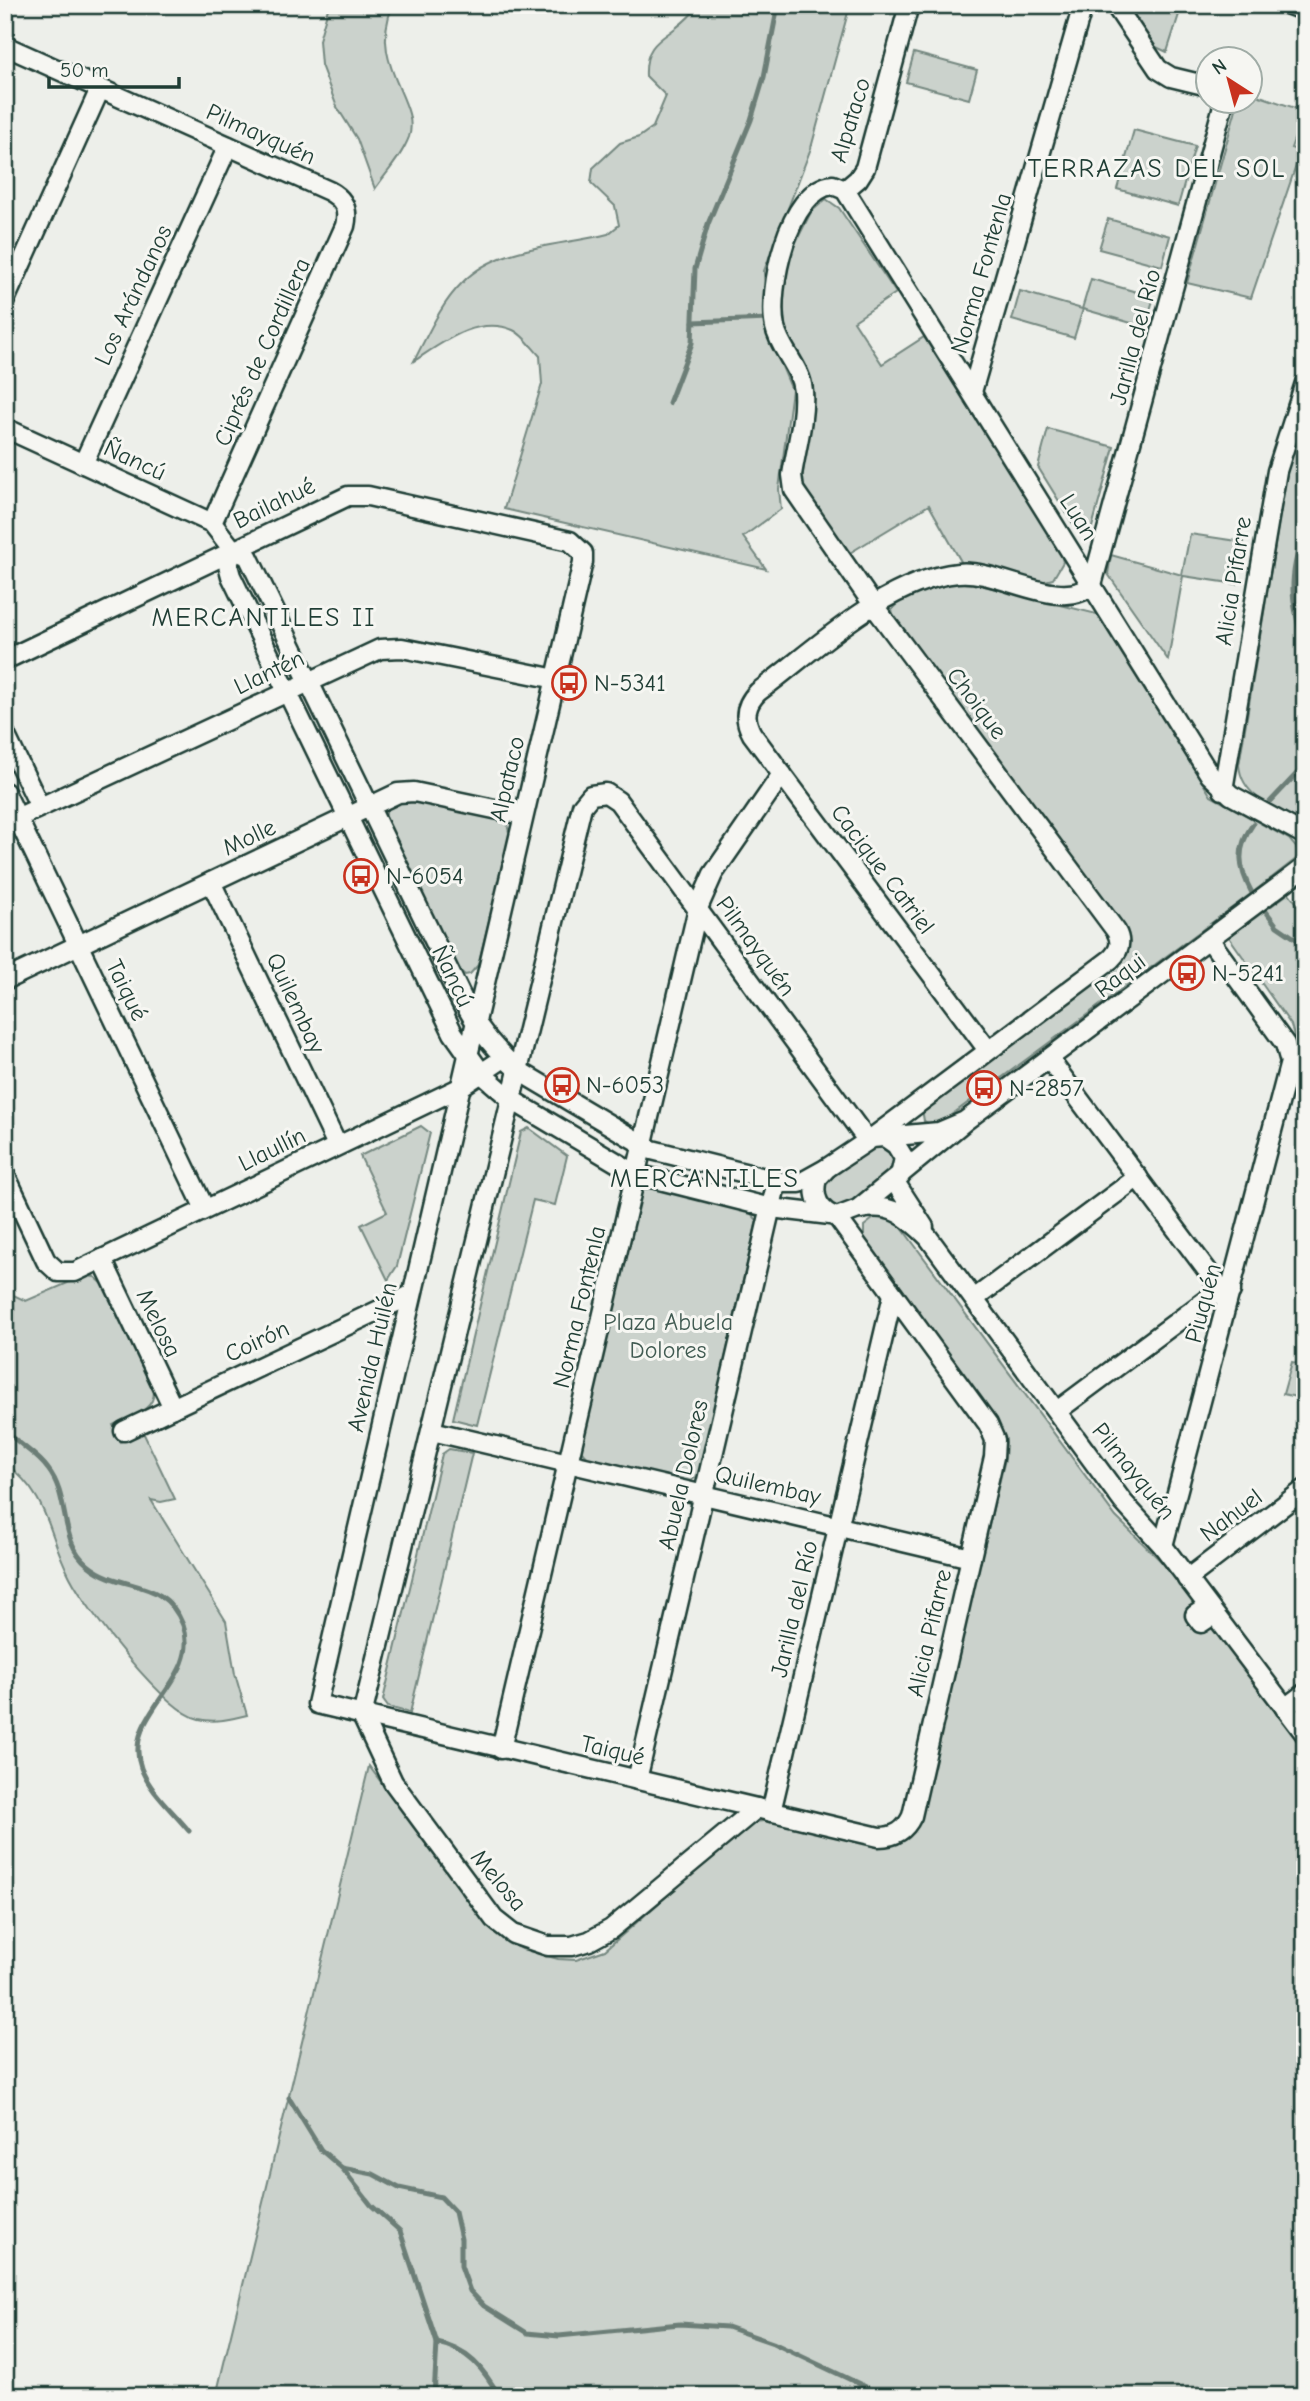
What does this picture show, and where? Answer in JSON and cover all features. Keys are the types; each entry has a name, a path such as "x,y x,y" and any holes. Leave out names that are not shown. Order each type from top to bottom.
{"street":[{"name":"Alpataco","path":"794,490 792,475 803,387 776,328 774,278 788,237 811,196 827,185 845,190 858,179 865,168 909,5"},
{"name":"Norma Fontenla","path":"972,392 1083,5"},
{"path":"1115,5 1158,69 1171,77 1194,82"},
{"path":"1289,5 1305,11"},
{"name":"Pilmayquén","path":"5,46 329,191 342,201"},
{"path":"5,300 100,89"},
{"name":"Jarilla del Río","path":"1093,585 1220,116"},
{"name":"Los Arándanos","path":"83,464 228,146"},
{"name":"Luan","path":"845,190 1205,767 1223,790 1305,835"},
{"name":"Ciprés de Cordillera","path":"212,523 345,226 347,217 342,201"},
{"name":"Alicia Pifarre","path":"1223,790 1275,480 1305,383"},
{"name":"Ñancú","path":"5,428 212,523 233,550 248,556 474,1021 504,1058 519,1071 642,1146 777,1181 800,1182 827,1168"},
{"name":"Choique","path":"794,490 874,606 1116,931 1120,946"},
{"name":"Bailahué","path":"5,660 328,504 355,495 570,541 581,549"},
{"name":"Alpataco","path":"474,1021 583,562 581,549"},
{"name":"Ñancú","path":"233,550 229,571 467,1054 482,1074 512,1100 636,1174 771,1208 833,1216"},
{"path":"874,606 898,590 961,572 1062,594 1080,593 1093,585"},
{"name":"Cacique Catriel","path":"874,606 758,692 749,702 746,713 752,734 988,1050"},
{"name":"Llantén","path":"17,818 366,654 388,648 555,679"},
{"path":"5,734 40,807"},
{"name":"Norma Fontenla","path":"501,1749 698,908 713,874 782,774"},
{"name":"Taiqué","path":"5,792 205,1209"},
{"name":"Molle","path":"5,980 395,794 410,792 523,815"},
{"name":"Pilmayquén","path":"519,1071 582,806 591,795 598,792 612,795 618,802 875,1139"},
{"name":"Raqui","path":"833,1216 858,1209 965,1121 1305,867"},
{"name":"Quilembay","path":"211,881 337,1145"},
{"path":"1209,939 1289,1049 1297,1074"},
{"name":"Raqui","path":"827,1168 875,1139 988,1050 1111,959 1120,946"},
{"name":"Avenida Huilén","path":"317,1704 474,1021"},
{"name":"Llaullín","path":"5,1174 46,1261 58,1272 75,1272 459,1088 504,1058"},
{"path":"1049,1059 1226,1290 1057,1411"},
{"path":"362,1716 519,1071"},
{"name":"Piuquén","path":"1163,1546 1226,1290 1297,1074"},
{"name":"Raqui","path":"875,1139 904,1133 939,1132 965,1121"},
{"path":"875,1139 896,1145 904,1158 897,1179"},
{"path":"827,1168 817,1179 815,1193 820,1206 833,1216 893,1295"},
{"path":"974,1299 1138,1177"},
{"name":"Pilmayquén","path":"897,1179 928,1237 1123,1502 1163,1546 1305,1734"},
{"name":"Abuela Dolores","path":"637,1780 777,1181"},
{"name":"Pilmayquén","path":"858,1209 890,1208 906,1217 928,1237"},
{"name":"Melosa","path":"102,1259 173,1408"},
{"name":"Jarilla del Río","path":"764,1810 838,1527 893,1295"},
{"name":"Alicia Pifarre","path":"893,1295 988,1424 995,1440 994,1457 912,1816 899,1833"},
{"name":"Coirón","path":"124,1431 411,1296"},
{"name":"Quilembay","path":"432,1431 971,1558"},
{"name":"Nahuel","path":"1187,1579 1305,1489"},
{"path":"1285,1708 1305,1693"},
{"name":"Taiqué","path":"317,1704 879,1837 899,1833"},
{"name":"Melosa","path":"362,1716 393,1782 494,1919 513,1934 548,1946 580,1944 611,1929 764,1810"}],"green space":[{"path":"329,5 393,5 387,26 386,46 411,124 409,137 402,151 375,189 357,139 337,107 321,65 319,40"},
{"path":"691,5 850,5 811,148 764,271 766,329 792,390 779,489 781,509 743,537 766,569 504,509 542,384 540,356 517,332 500,326 486,326 461,333 414,361 447,301 477,270 512,254 608,234 619,225 615,206 591,183 593,168 620,143 639,137 653,127 666,96 646,76 649,53 660,39 693,12"},
{"path":"1127,5 1182,5 1167,52 1154,46"},
{"path":"914,53 977,70 969,99 906,82"},
{"path":"1264,97 1304,111 1291,148 1301,151 1251,298 1187,283 1234,116 1264,116"},
{"path":"1134,130 1195,146 1178,206 1117,189"},
{"path":"826,199 839,208 896,293 854,321 882,364 924,337 1061,554 1063,562 1053,579 1041,582 963,565 929,505 848,554 804,490 802,479 814,396 810,378 785,328 783,294 791,252 811,212"},
{"path":"1108,219 1170,236 1162,266 1099,249"},
{"path":"1091,279 1154,297 1145,327 1083,309 1074,338 1012,320 1020,291 1082,309"},
{"path":"1305,412 1305,823 1254,795 1242,777 1239,765 1288,465"},
{"path":"1048,429 1114,447 1091,531 1075,527 1038,467"},
{"path":"1190,534 1244,542 1237,584 1183,576 1168,660 1108,574 1111,555 1182,575"},
{"path":"964,581 1097,614 1211,796 1289,839 1300,852 1296,859 1252,893 935,1127 924,1121 922,1109 1127,950 1128,938 1124,927 894,618 892,610 904,598 935,586"},
{"path":"402,798 500,819 507,824 510,836 478,965 470,974 465,975 458,969 386,822 386,809"},
{"path":"1289,893 1305,914 1305,1064 1300,1058 1291,1025 1229,937"},
{"path":"421,1126 430,1133 397,1266 388,1280 361,1225 387,1212 360,1156"},
{"path":"529,1128 567,1156 555,1205 533,1200 477,1425 453,1419 521,1132"},
{"path":"874,1143 889,1147 899,1168 850,1210 831,1209 821,1188 823,1180"},
{"name":"Plaza Abuela Dolores","path":"650,1188 747,1209 757,1220 698,1476 689,1482 590,1460 579,1448 641,1190"},
{"path":"878,1215 896,1220 1116,1517 1168,1568 1305,1750 1305,2396 216,2396 369,1766 492,1931 522,1949 558,1959 576,1960 605,1950 755,1822 772,1820 882,1845 900,1842 915,1830 1005,1459 1006,1442 995,1419 864,1241 864,1226"},
{"path":"84,1276 95,1277 104,1285 154,1390 146,1408 113,1425 121,1442 143,1432 175,1499 161,1502 151,1500 226,1621 235,1674 247,1715 217,1721 199,1719 184,1712 147,1679 92,1612 70,1577 39,1502 20,1476 5,1463 5,1291 26,1301"},
{"path":"1292,1362 1305,1365 1305,1399 1283,1394"},
{"path":"449,1449 472,1453 410,1713 388,1707 383,1700 442,1454"}],"waterway":[{"path":"669,403 692,343 695,269 708,224 751,120 764,77 778,5"},
{"path":"693,322 769,319"},
{"path":"1305,531 1293,577 1294,603 1305,649"},
{"path":"1269,803 1305,765"},
{"path":"1252,893 1244,875 1241,858 1244,841 1253,824"},
{"path":"1265,910 1277,926 1305,945"},
{"path":"5,1429 44,1463 55,1480 72,1544 88,1565 101,1574 154,1592 175,1610 183,1625 186,1645 182,1663 142,1730 138,1748 145,1777 189,1831"},
{"path":"289,2098 321,2150 342,2168 371,2205 400,2231 437,2343 434,2396"},
{"path":"342,2168 373,2174 399,2188 441,2197 455,2212 461,2239 461,2266 470,2291 484,2306 527,2333 559,2336 680,2324 727,2327 773,2343 885,2396"},
{"path":"437,2343 466,2355 487,2377 499,2396"}],"place":[{"name":"N-5341","path":"569,683"},
{"name":"N-6054","path":"361,876"},
{"name":"N-5241","path":"1187,973"},
{"name":"N-6053","path":"562,1085"},
{"name":"N-2857","path":"984,1088"}],"district":[{"name":"TERRAZAS DEL SOL","path":"1157,169"},
{"name":"MERCANTILES II","path":"264,618"},
{"name":"MERCANTILES","path":"705,1179"}]}
